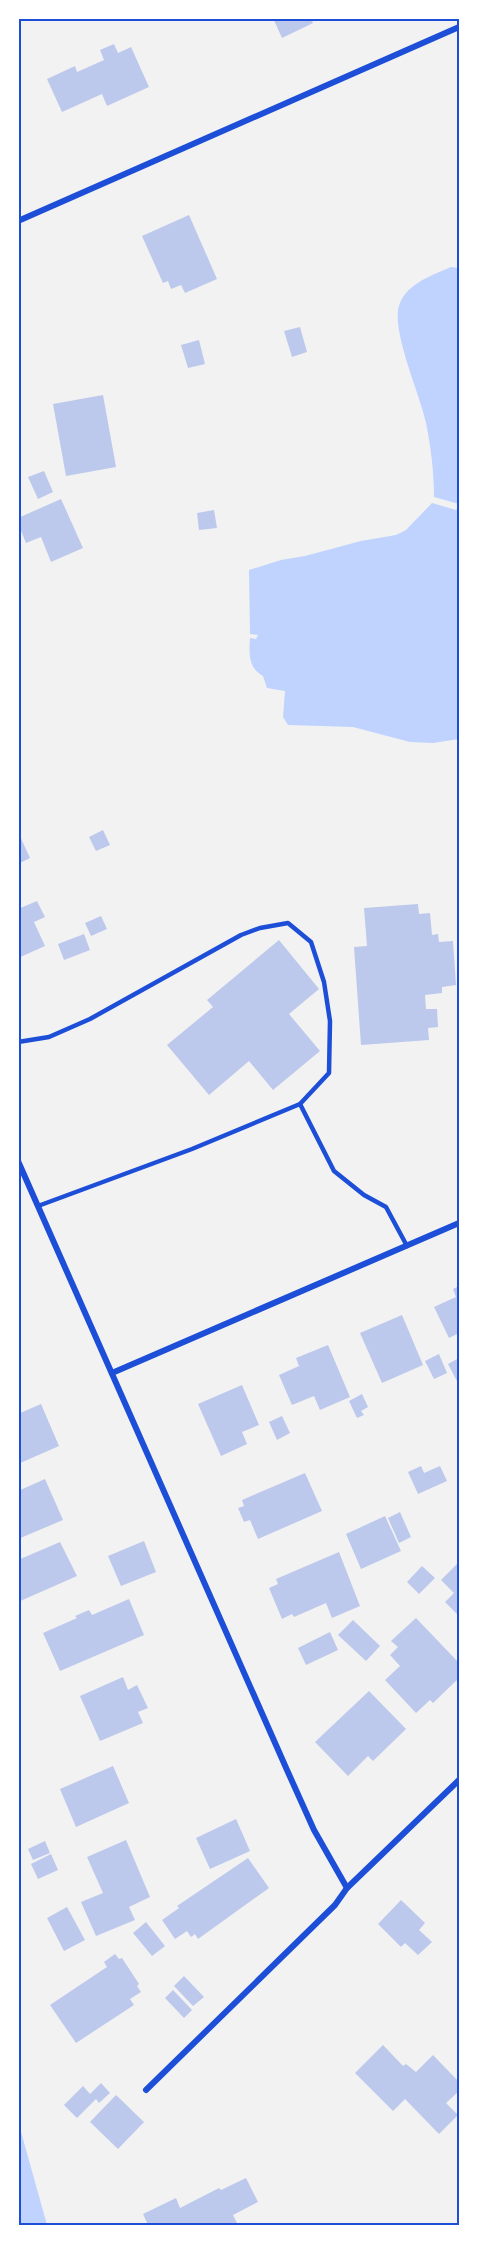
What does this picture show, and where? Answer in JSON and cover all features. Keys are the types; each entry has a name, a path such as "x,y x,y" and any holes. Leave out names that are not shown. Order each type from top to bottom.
{"street":[{"path":"18,220 459,27"},
{"path":"18,1161 314,1830 347,1888"},
{"path":"112,1373 459,1223"},
{"path":"146,2090 335,1905 347,1888 459,1780"}],"lane":[{"path":"18,1042 49,1037 90,1019 241,935 260,928 288,923 311,942 324,982 330,1021 329,1073 300,1104 192,1149 38,1206"},
{"path":"300,1104 334,1171 364,1195 386,1207 407,1246"}],"water":[{"path":"451,267 459,268 459,504 434,497 432,460 426,423 402,344 398,314 400,303 409,290 422,280"},
{"path":"432,503 456,510 459,506 459,739 433,743 410,742 353,727 288,725 283,717 285,691 267,688 263,676 254,669 252,664 249,649 250,638 256,639 258,635 250,634 249,570 281,560 396,535 406,530"},
{"path":"18,2121 47,2225 18,2225"}],"building":[{"path":"273,18 311,18 313,23 282,38"},
{"path":"114,44 118,53 131,47 149,87 107,106 102,94 62,112 47,79 75,66 77,72 104,60 100,50"},
{"path":"189,215 217,279 185,293 181,285 171,289 168,281 163,283 142,236"},
{"path":"300,327 307,352 292,357 284,331"},
{"path":"199,340 205,364 188,368 181,345"},
{"path":"103,395 116,467 66,476 53,404"},
{"path":"44,471 53,492 38,499 28,477"},
{"path":"61,499 83,548 51,562 41,537 26,543 18,518"},
{"path":"214,510 217,528 199,530 197,513"},
{"path":"103,830 110,845 96,851 89,837"},
{"path":"18,832 30,858 18,864"},
{"path":"37,901 45,917 34,922 45,946 18,958 18,909"},
{"path":"418,904 419,914 430,913 432,935 438,934 439,942 453,941 456,985 442,987 442,993 425,995 426,1009 437,1009 438,1027 428,1028 429,1040 361,1045 354,947 367,946 364,908"},
{"path":"101,916 107,929 91,936 85,923"},
{"path":"84,934 90,950 64,960 58,944"},
{"path":"279,940 319,989 289,1014 320,1051 273,1090 249,1061 209,1095 167,1045 213,1007 207,1000"},
{"path":"459,1286 459,1333 449,1338 434,1307 456,1297 453,1289"},
{"path":"402,1315 423,1365 382,1383 360,1333"},
{"path":"328,1345 350,1397 320,1410 314,1396 292,1405 279,1375 299,1366 296,1358"},
{"path":"439,1354 447,1373 434,1379 425,1361"},
{"path":"459,1358 459,1385 448,1364"},
{"path":"242,1385 259,1425 242,1432 247,1444 221,1456 198,1404"},
{"path":"362,1394 368,1407 361,1411 364,1415 357,1418 349,1401"},
{"path":"41,1404 59,1446 18,1464 18,1414"},
{"path":"282,1416 290,1433 277,1440 269,1422"},
{"path":"421,1466 424,1473 440,1466 447,1481 418,1494 408,1472"},
{"path":"305,1473 322,1511 258,1539 250,1520 244,1522 238,1508 244,1506 242,1500"},
{"path":"45,1479 63,1520 18,1539 18,1491"},
{"path":"400,1512 411,1537 399,1543 388,1518"},
{"path":"385,1516 401,1551 361,1569 346,1534"},
{"path":"144,1541 156,1572 121,1586 108,1556"},
{"path":"60,1542 77,1576 18,1602 18,1560"},
{"path":"339,1552 360,1606 332,1618 326,1603 294,1617 292,1614 282,1619 269,1588 278,1584 276,1579"},
{"path":"459,1562 459,1616 445,1602 454,1593 441,1580"},
{"path":"422,1566 435,1578 419,1594 407,1582"},
{"path":"129,1599 144,1635 60,1671 43,1633 89,1610 92,1615"},
{"path":"416,1618 459,1663 459,1678 433,1703 430,1700 416,1713 385,1680 400,1666 390,1655 398,1647 391,1641"},
{"path":"353,1620 380,1646 366,1661 338,1635"},
{"path":"330,1632 338,1650 306,1665 298,1648"},
{"path":"123,1677 128,1690 137,1685 148,1708 138,1712 143,1723 100,1741 80,1696"},
{"path":"369,1691 406,1729 373,1761 368,1756 348,1776 315,1742"},
{"path":"113,1766 129,1803 76,1827 60,1789"},
{"path":"236,1819 250,1851 210,1869 196,1838"},
{"path":"126,1840 150,1897 129,1907 135,1920 96,1936 81,1902 103,1893 87,1857"},
{"path":"45,1841 50,1853 33,1860 28,1849"},
{"path":"51,1854 58,1870 38,1879 31,1864"},
{"path":"248,1858 269,1888 198,1939 195,1934 191,1937 187,1931 175,1939 162,1920 179,1908 177,1906"},
{"path":"401,1900 425,1923 419,1930 432,1942 418,1955 405,1943 401,1947 378,1924"},
{"path":"67,1907 85,1940 64,1951 47,1918"},
{"path":"146,1922 165,1946 152,1956 133,1933"},
{"path":"115,1954 119,1959 122,1958 139,1984 137,1986 141,1992 130,1999 134,2005 76,2043 50,2005 107,1967 104,1962"},
{"path":"184,1976 204,1997 193,2006 174,1986"},
{"path":"173,1990 192,2010 184,2018 165,1998"},
{"path":"383,2045 403,2066 406,2064 416,2072 433,2055 459,2082 459,2091 446,2103 458,2115 439,2134 405,2099 393,2111 355,2073"},
{"path":"101,2083 110,2093 99,2103 96,2099 77,2118 64,2105 83,2086 90,2094"},
{"path":"116,2095 144,2122 118,2149 90,2122"},
{"path":"246,2178 258,2202 233,2215 238,2225 148,2225 143,2214 176,2198 180,2208 219,2188 221,2190"}]}
